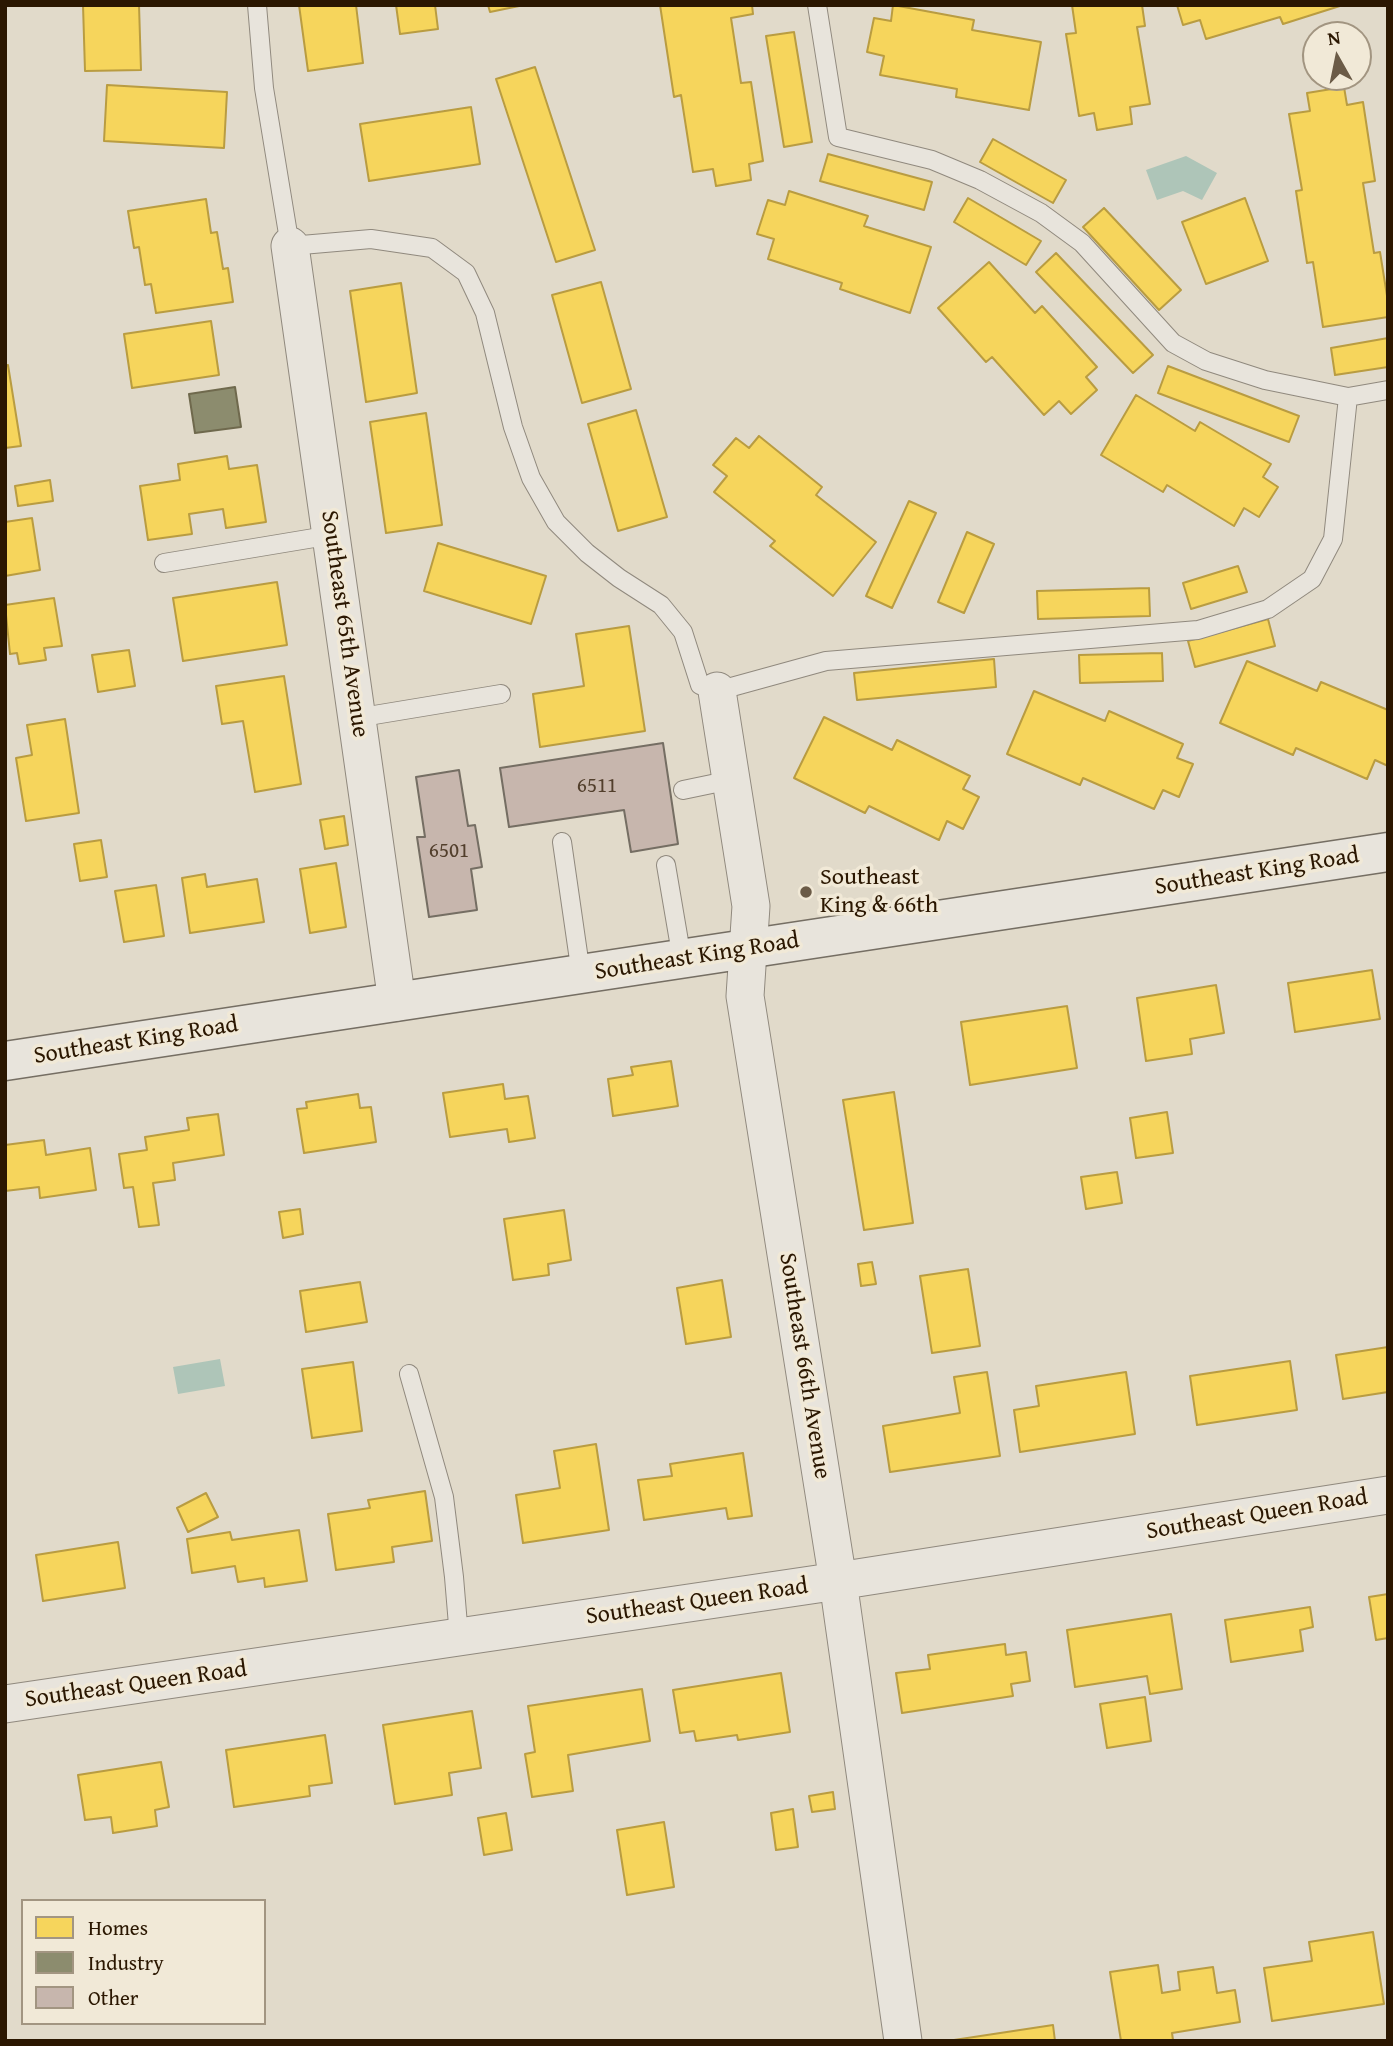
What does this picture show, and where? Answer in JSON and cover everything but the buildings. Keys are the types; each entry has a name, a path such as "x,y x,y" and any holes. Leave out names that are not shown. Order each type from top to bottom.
{"main road":[{"name":"Southeast King Road","path":"5,1061 1388,852"}],"street":[{"name":"Southeast 65th Avenue","path":"290,246 397,1002"},
{"name":"Southeast 66th Avenue","path":"717,691 751,906 745,996 838,1581 903,2041"},
{"name":"Southeast Queen Road","path":"5,1704 838,1581 1388,1495"}],"lane":[{"path":"257,5 264,88 290,246 371,239 420,246 432,248 466,273 485,313 513,427 531,478 556,522 587,553 619,578 662,605 683,632 700,685 717,691 826,661 1198,630 1268,609 1312,579 1333,540 1348,397"},
{"path":"817,5 838,137 932,160 981,180 1041,213 1082,243 1173,343 1206,361 1265,380 1348,397 1388,390"},
{"path":"164,563 332,535"},
{"path":"356,718 501,694"},
{"path":"684,790 731,780"},
{"path":"562,842 581,974"},
{"path":"666,865 682,959"},
{"path":"409,1374 444,1497 458,1637"}],"shaded area":[{"path":"1186,156 1217,173 1202,200 1183,191 1157,200 1146,170"},
{"path":"220,1359 225,1386 178,1394 173,1367"}],"place":[{"name":"Southeast King & 66th","path":"806,892"}]}
